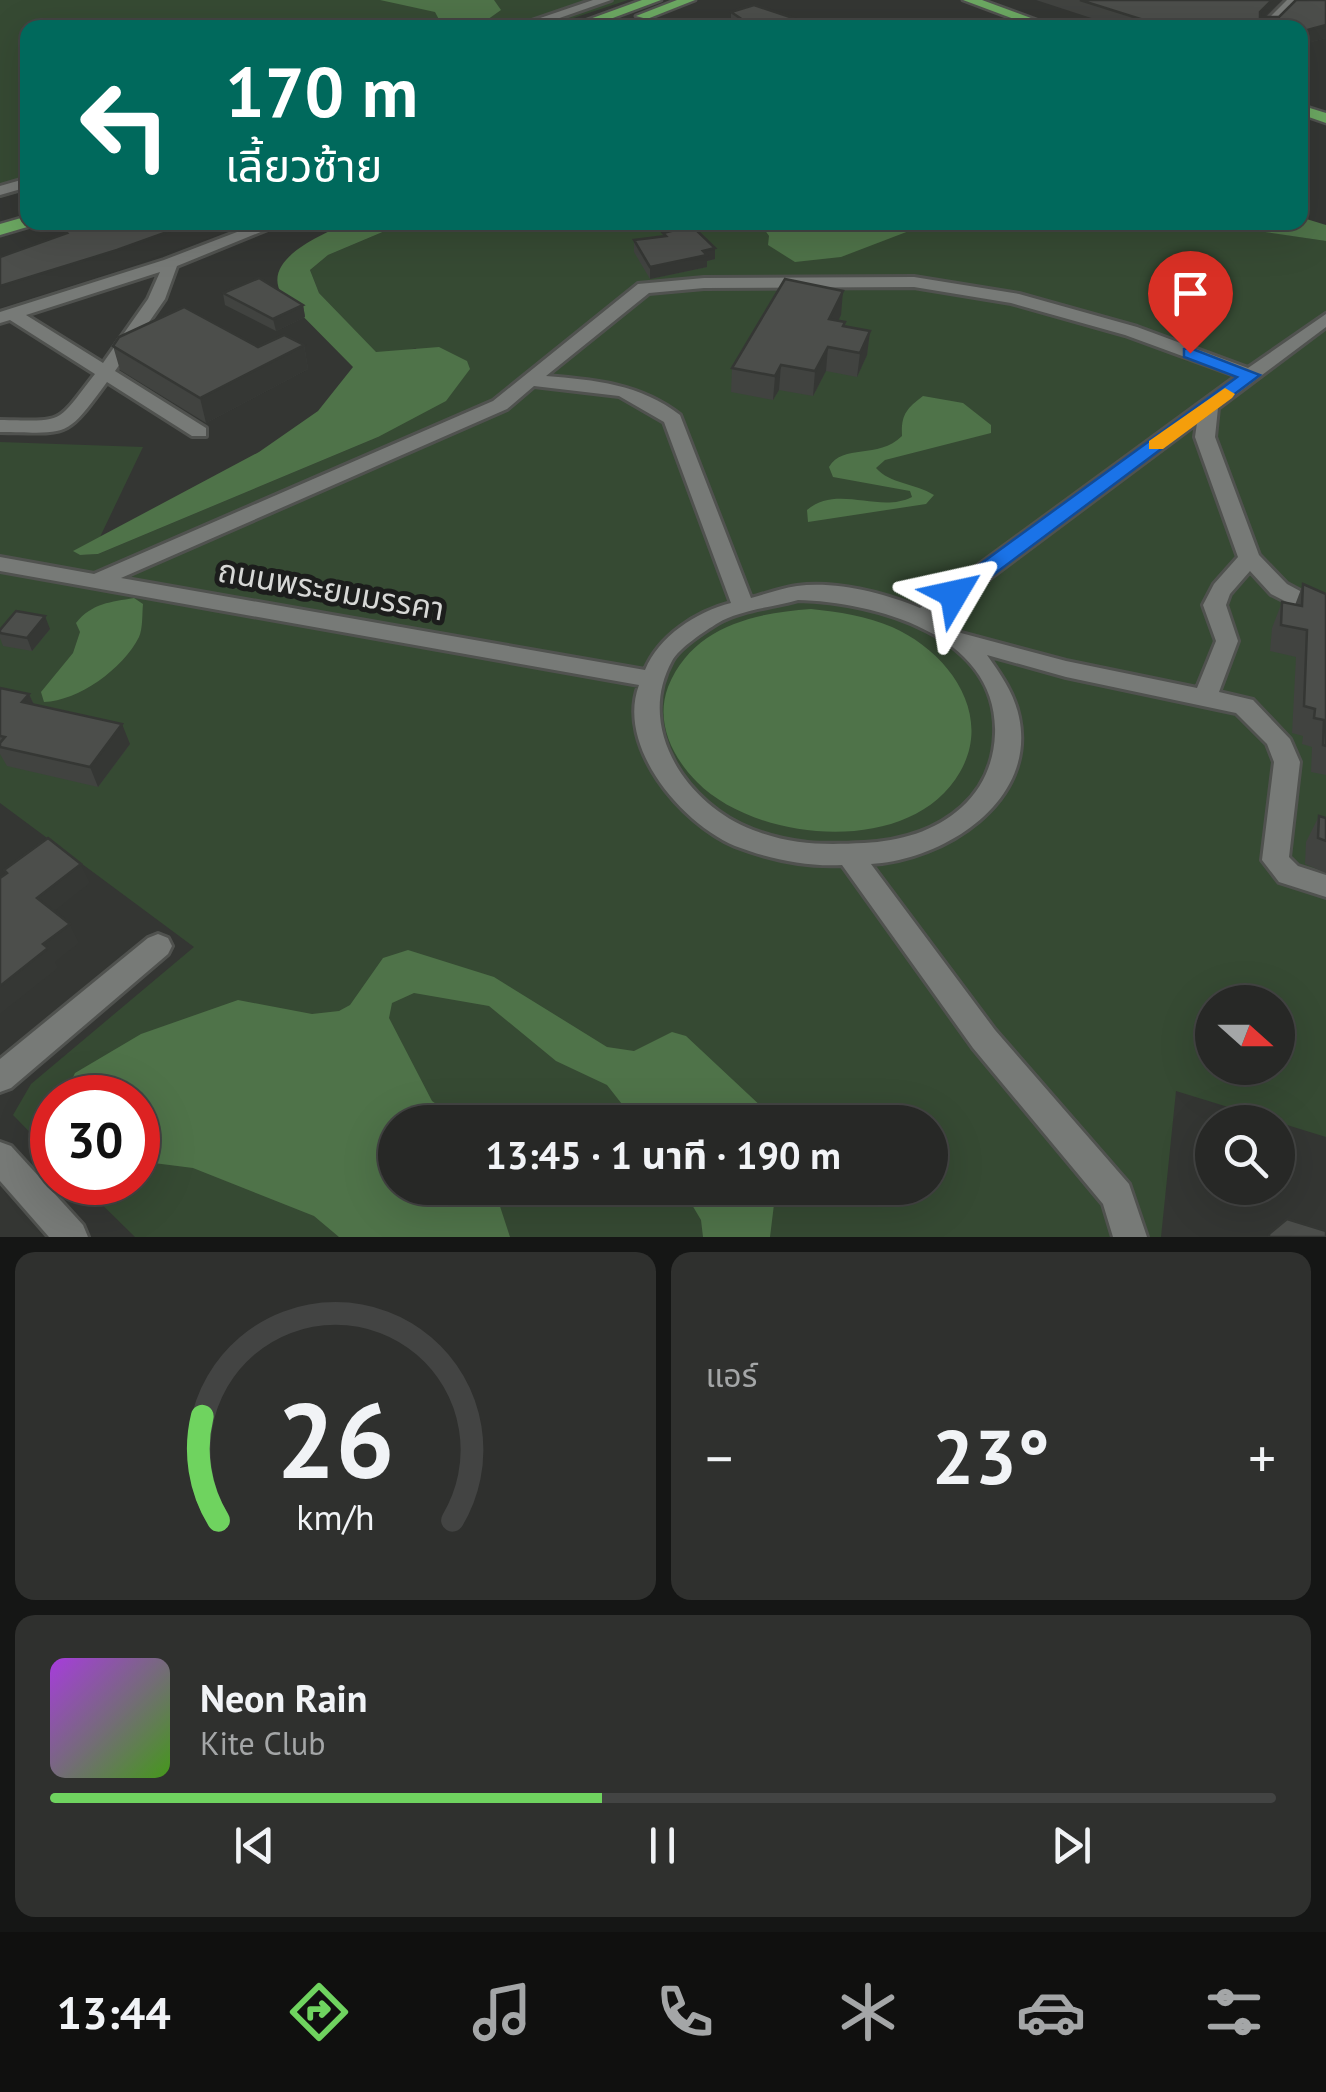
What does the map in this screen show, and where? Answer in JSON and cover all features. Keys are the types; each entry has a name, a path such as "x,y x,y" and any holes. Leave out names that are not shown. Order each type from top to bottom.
{"main road":[{"path":"595,20 655,0"},
{"path":"630,20 689,0"},
{"path":"969,0 1028,20"}],"street":[{"path":"542,20 605,0"},
{"path":"1273,20 1294,0"},
{"path":"7,316 257,230"},
{"path":"0,426 63,425 158,294 170,263"},
{"path":"96,581 500,405 644,288 704,283 914,282 1013,298 1130,331 1250,375"},
{"path":"7,316 198,432"},
{"path":"922,618 1326,320"},
{"path":"534,381 611,388 651,400 673,420 742,603"},
{"path":"1210,406 1205,436 1248,558 1280,590 1326,616"},
{"path":"1206,696 1227,641 1211,615 1212,604 1248,558"},
{"name":"ถนนพระยมมรรคา","path":"0,564 650,680"},
{"path":"827,593 884,603 922,618 957,640 984,667 1004,699 1010,746 994,791 954,828 896,852 850,857 791,853 758,844 726,830 689,803 660,771 650,748 644,724 650,680 676,641 718,612 742,603 769,596 827,593"},
{"path":"957,640 1066,669 1244,706 1278,739 1287,762 1275,860 1288,874 1326,886"},
{"path":"850,857 984,1040 1117,1196 1130,1237"},
{"path":"0,1078 158,946"},
{"path":"0,1157 71,1237"}],"shaded area":[{"path":"0,0 628,0 567,20 20,20 20,192 0,198"},
{"path":"380,0 494,0 501,10 487,20 439,20 435,12"},
{"path":"1308,219 1326,225 1326,241 1251,230 1308,230"},
{"path":"332,230 387,230 328,255 310,270 319,293 376,352 439,347 467,361 470,369 446,401 378,437 98,554 80,555 73,551 259,452 318,411 353,367 282,295 277,282 286,260"},
{"path":"387,230 765,230 769,236 908,230 1255,230 1326,241 1326,1137 1295,1127 1295,1105 1222,1105 1176,1091 1161,1237 135,1237 102,1205 160,1205 160,1075 42,1075 194,947 0,803 0,442 143,447 100,537 74,551 80,555 98,554 378,437 416,348 397,354 376,353 319,293 310,270 328,255"},
{"path":"765,230 909,230 841,257 795,262 768,245"},
{"path":"923,396 963,403 991,425 991,433 885,460 876,468 888,477 934,495 926,504 808,522 807,510 832,499 886,503 912,497 910,491 833,477 829,467 843,455 893,443 902,436 906,413"},
{"path":"134,598 143,604 141,629 122,661 85,689 44,702 41,692 73,653 80,632 76,623 82,616 95,607"},
{"path":"811,609 852,615 892,627 931,651 959,686 968,707 969,750 960,772 937,799 907,818 872,829 833,832 794,828 757,818 724,803 697,782 673,750 665,726 664,700 679,667 692,650 708,637 747,620"},
{"path":"408,950 494,977 607,1047 634,1051 672,1032 686,1036 760,1105 623,1105 607,1085 556,1061 489,1006 414,993 392,1003 389,1018 438,1105 378,1105 378,1205 500,1205 510,1237 339,1237 314,1216 193,1168 160,1164 160,1075 74,1075 141,1034 238,1000 312,1014 339,1011 350,1005 383,958"},
{"path":"30,1086 30,1132 13,1115"},
{"path":"692,1205 774,1205 770,1237 703,1237 701,1220"}],"building":[{"path":"1080,0 1272,0 1260,17 1279,17 1296,0 1326,0 1326,25 1308,30 1308,20 1144,20"},
{"path":"754,5 799,20 738,20 731,12"},
{"path":"63,230 173,230 0,286 0,257 67,233"},
{"path":"696,230 715,248 703,251 707,255 650,267 634,240 666,236 663,233"},
{"path":"259,278 303,305 273,319 223,293"},
{"path":"785,279 843,291 829,319 870,331 860,353 828,347 815,371 781,365 775,376 732,368"},
{"path":"184,307 258,347 284,335 304,345 200,398 113,346 119,337"},
{"path":"1303,584 1326,594 1326,746 1324,720 1314,718 1315,709 1304,706 1307,630 1281,625 1282,602 1302,606"},
{"path":"16,611 45,616 27,638 0,633"},
{"path":"0,688 29,694 22,702 122,724 90,767 0,747 5,737 0,736"},
{"path":"1319,816 1326,818 1326,841 1318,838"},
{"path":"48,838 81,864 37,898 70,924 43,944 48,948 0,986 0,878 7,873 4,870"},
{"path":"1287,1219 1326,1231 1326,1237 1269,1237"}],"slow traffic":[{"path":"1156,445 1225,394"}],"route":[{"path":"954,594 1250,375 1190,353"}]}
